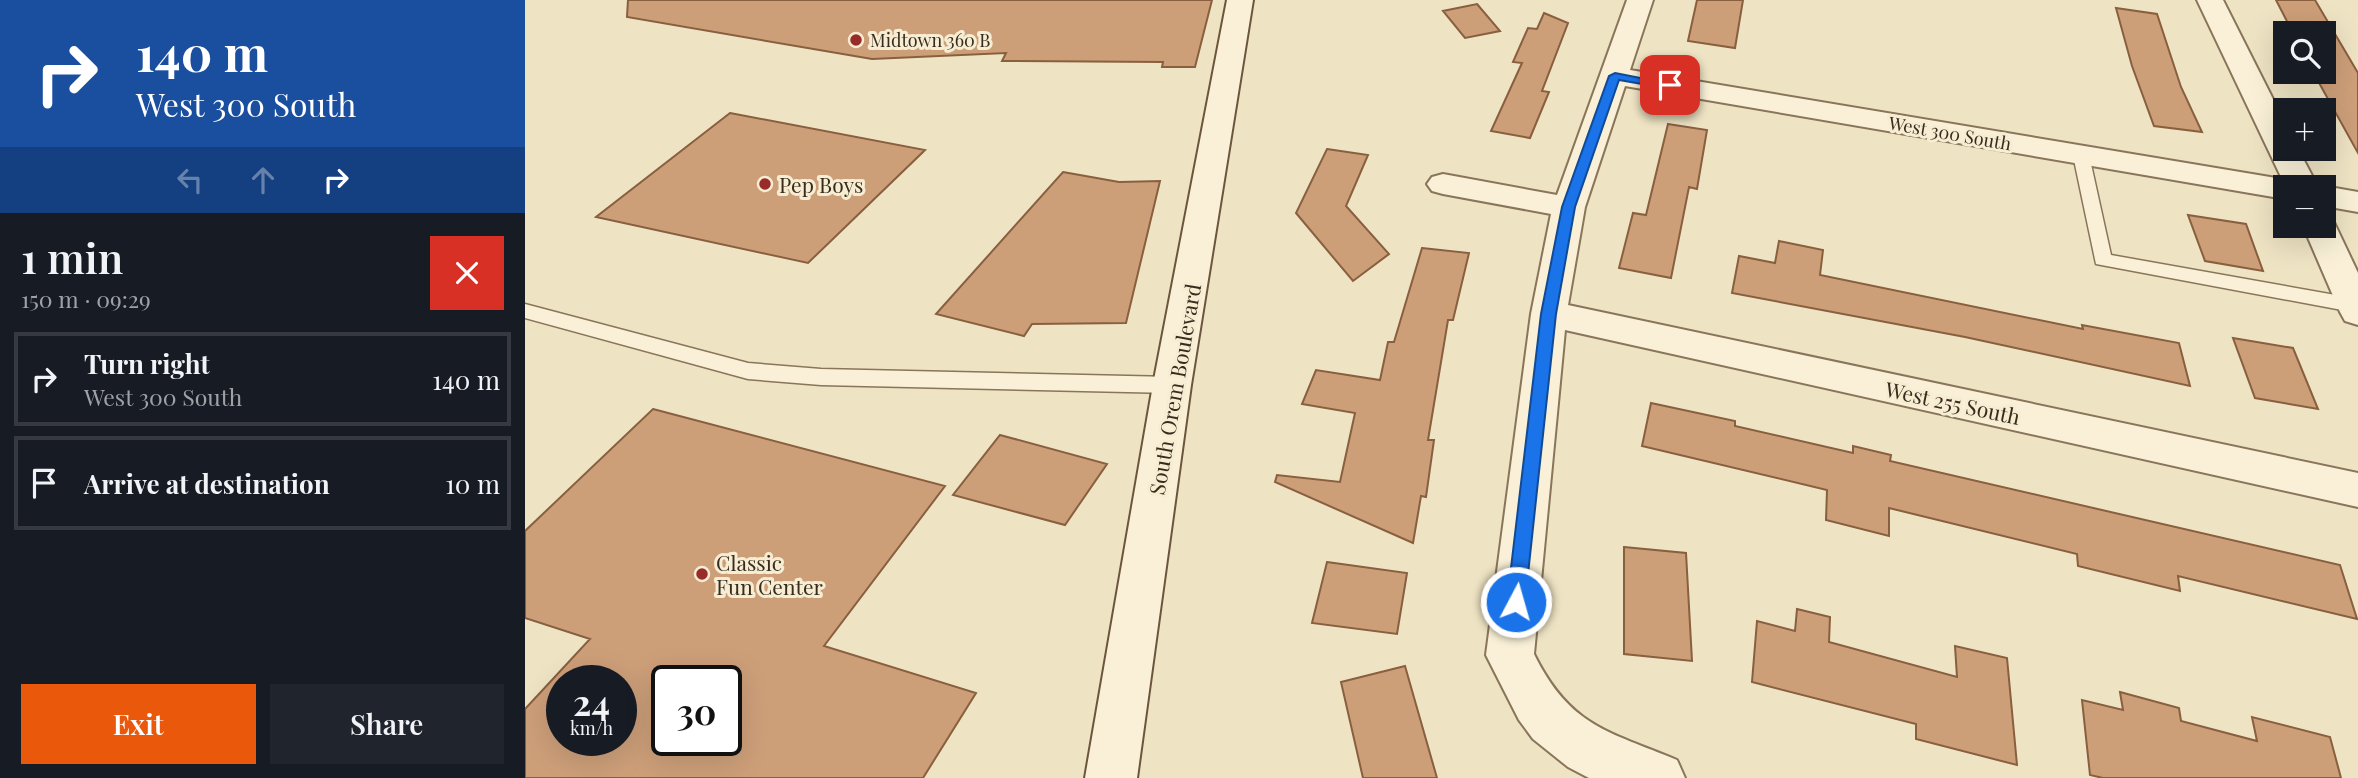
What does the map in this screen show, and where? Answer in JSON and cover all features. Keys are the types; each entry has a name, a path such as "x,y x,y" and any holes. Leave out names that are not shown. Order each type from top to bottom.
{"street":[{"name":"South Orem Boulevard","path":"1111,778 1172,385 1241,0"},
{"path":"2210,0 2296,175"},
{"path":"1631,1 1615,76 1569,207 1549,314 1510,654 1544,717 1574,743 1611,764 1659,778"},
{"name":"West 300 South","path":"1615,76 2273,188"},
{"path":"1443,184 1569,207"},
{"path":"2336,198 2358,201"},
{"path":"2325,238 2357,308"},
{"name":"West 255 South","path":"1549,314 2358,490"}],"lane":[{"path":"2081,155 2103,260 2357,308"},
{"path":"525,311 748,371 821,377 1172,385"}],"building":[{"path":"628,0 1212,0 1195,67 1162,67 1163,62 1002,61 1006,53 872,59 627,17"},
{"path":"1697,0 1743,0 1735,48 1688,41"},
{"path":"2276,0 2315,0 2327,21 2287,21"},
{"path":"1477,4 1500,31 1465,38 1443,11"},
{"path":"2116,8 2157,14 2181,87 2202,132 2154,126 2132,66"},
{"path":"1544,13 1568,23 1542,91 1549,92 1530,138 1491,131 1522,63 1513,62 1528,28 1537,29"},
{"path":"2336,36 2358,73 2358,153 2336,113 2336,98 2327,98 2320,84 2336,84"},
{"name":"Pep Boys","path":"730,113 925,150 808,263 596,217"},
{"path":"1668,124 1707,130 1697,189 1689,187 1671,278 1619,268 1633,213 1646,215"},
{"path":"1327,149 1368,155 1346,206 1389,254 1353,281 1296,213"},
{"path":"1063,172 1119,182 1160,181 1126,323 1032,324 1024,336 936,314"},
{"path":"2188,215 2246,224 2263,271 2205,261"},
{"path":"1779,241 1823,250 1820,275 2083,329 2082,325 2179,343 2190,386 1965,337 1732,293 1739,256 1775,263"},
{"path":"1422,248 1469,253 1453,320 1448,320 1428,440 1434,440 1426,497 1421,496 1413,543 1275,482 1277,475 1340,482 1355,413 1302,404 1316,370 1380,380 1388,342 1394,342"},
{"path":"2233,338 2293,348 2318,409 2255,398"},
{"path":"1651,403 1735,421 1735,426 1853,453 1853,446 1891,455 1890,461 2340,565 2357,619 2178,576 2180,591 2078,566 2077,554 1889,508 1889,536 1826,520 1827,490 1642,446"},
{"name":"Classic Fun Center","path":"653,409 945,486 824,646 976,693 923,778 525,778 525,709 546,686 546,756 637,756 637,665 566,665 590,639 525,618 525,531"},
{"path":"1000,435 1107,464 1065,525 953,495"},
{"path":"1624,547 1686,553 1692,661 1624,654"},
{"path":"1327,562 1407,573 1397,634 1312,623"},
{"path":"1797,609 1830,617 1829,642 1957,677 1955,646 2007,658 2017,765 1916,739 1916,724 1752,682 1757,621 1795,631"},
{"path":"1405,666 1437,778 1363,778 1341,682"},
{"path":"2120,692 2179,708 2181,721 2257,741 2252,717 2330,737 2341,778 2103,778 2090,775 2082,700 2123,710"}],"place":[{"name":"Midtown 360 B","path":"856,40"},
{"name":"Pep Boys","path":"765,184"},
{"name":"Classic Fun Center","path":"702,574"}],"route":[{"path":"1516,602 1549,314 1569,207 1615,76 1670,85"}]}
